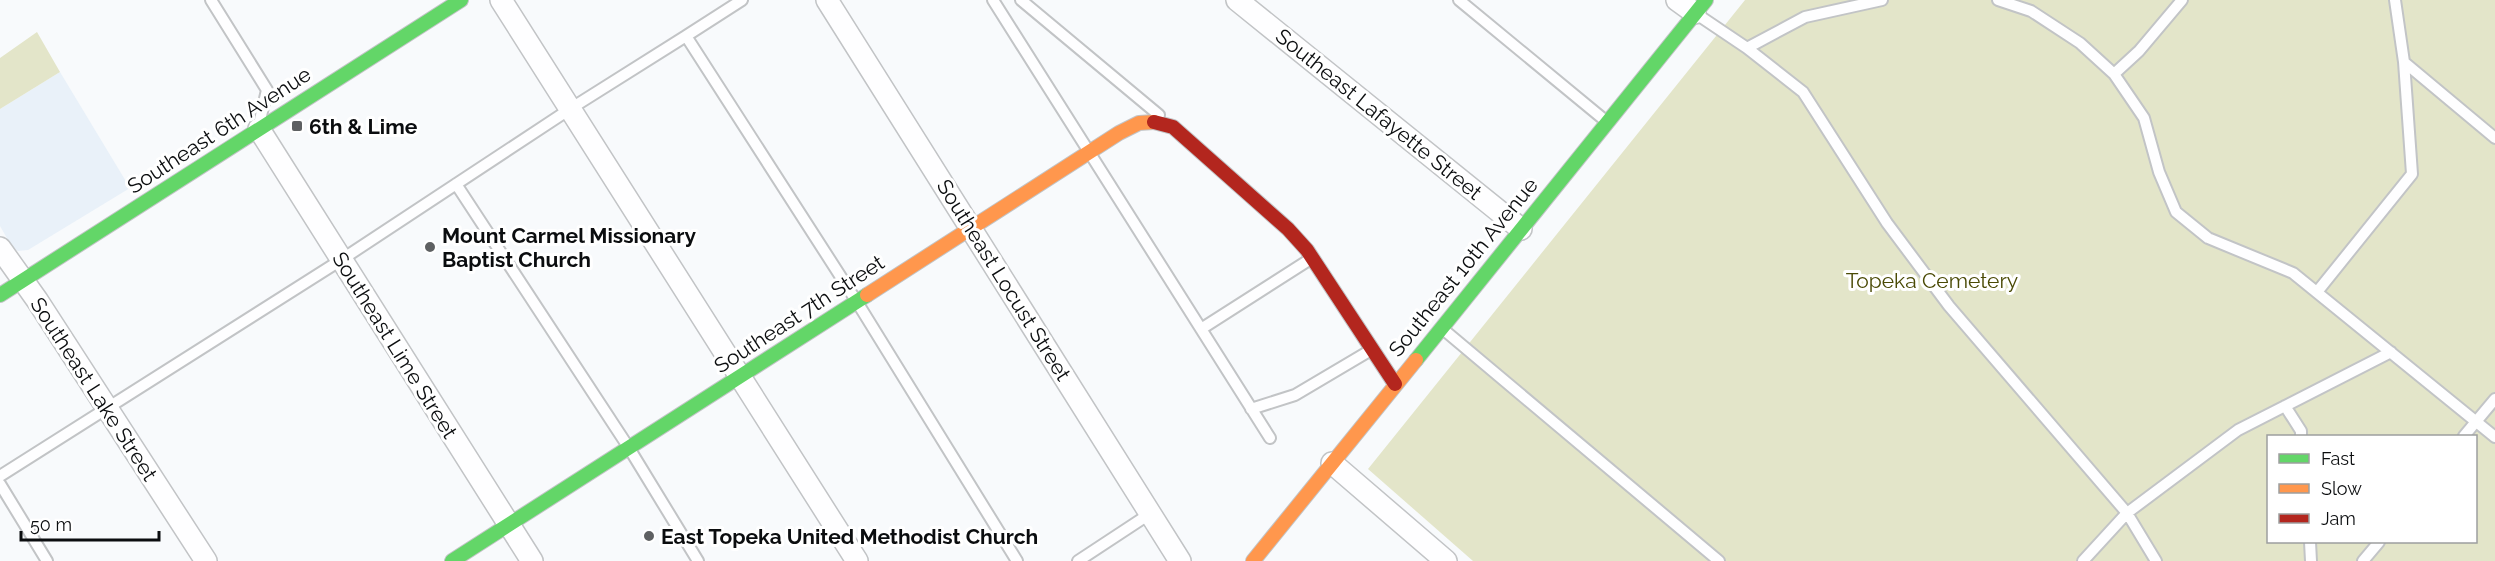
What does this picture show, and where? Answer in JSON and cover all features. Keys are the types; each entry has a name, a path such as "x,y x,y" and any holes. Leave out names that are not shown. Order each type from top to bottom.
{"main road":[{"name":"Southeast 6th Avenue","path":"0,295 461,0"},
{"name":"Southeast 10th Avenue","path":"1253,561 1700,7"},
{"name":"Southeast 7th Street","path":"452,561 1135,124 1145,120 1159,121 1173,127"},
{"path":"1173,127 1288,229 1312,258 1395,384"}],"street":[{"path":"501,0 857,561"},
{"name":"Southeast Locust Street","path":"827,0 1180,561"},
{"name":"Southeast Lafayette Street","path":"1237,0 1521,228"},
{"path":"1677,0 1700,7"},
{"name":"Southeast Lime Street","path":"259,129 532,561"},
{"name":"Southeast Lake Street","path":"0,248 107,407 206,561"},
{"path":"1332,462 1440,559"}],"lane":[{"path":"211,0 267,90 259,129"},
{"path":"0,476 341,260 570,109 742,0"},
{"path":"993,0 1270,438"},
{"path":"1021,0 1173,127"},
{"path":"1459,0 1607,122"},
{"path":"1747,48 1806,17 1882,0"},
{"path":"1998,0 2031,11 2080,43 2114,74 2144,118 2160,172 2176,212 2208,238 2293,273 2495,437"},
{"path":"2114,74 2139,51 2181,0"},
{"path":"2317,292 2412,174 2404,62 2395,0"},
{"path":"1700,7 1803,92 1887,223 1949,306 2127,513 2156,561"},
{"path":"686,36 857,302 1017,561"},
{"path":"2404,62 2495,138"},
{"path":"456,184 629,448 698,561"},
{"path":"1201,329 1312,258"},
{"path":"1441,327 1719,561"},
{"path":"1251,409 1294,395 1372,349"},
{"path":"2083,561 2127,513 2238,430 2391,352"},
{"path":"2465,435 2495,399"},
{"path":"2285,406 2300,435"},
{"path":"0,484 46,561"},
{"path":"1078,561 1151,513"},
{"path":"2310,543 2311,561"},
{"path":"2363,561 2378,543"}],"shaded area":[{"path":"60,72 130,188 28,250 18,251 12,247 0,226 0,109"}],"green space":[{"name":"Topeka Cemetery","path":"1745,0 2495,0 2495,561 1473,561 1368,469"},
{"path":"37,32 60,72 0,109 0,58"}],"traffic: fast":[{"path":"0,295 461,0"},
{"path":"1416,360 1706,0"},
{"path":"452,561 867,295"}],"traffic: slow":[{"path":"867,295 1119,133 1139,123 1154,122"},
{"path":"1253,561 1416,360"}],"traffic: jam":[{"path":"1154,122 1173,127 1288,229 1307,250 1395,384"}],"place":[{"name":"6th & Lime","path":"297,126"},
{"name":"Mount Carmel Missionary Baptist Church","path":"430,247"},
{"name":"East Topeka United Methodist Church","path":"649,536"}]}
